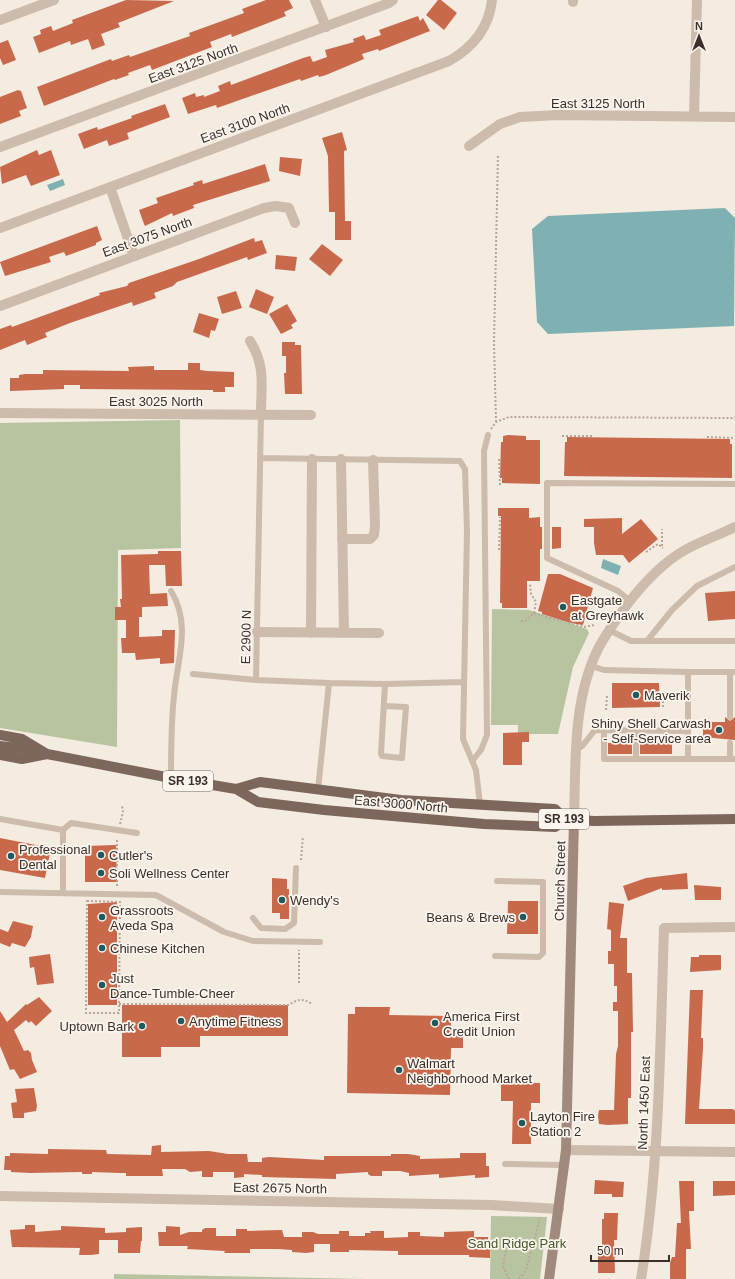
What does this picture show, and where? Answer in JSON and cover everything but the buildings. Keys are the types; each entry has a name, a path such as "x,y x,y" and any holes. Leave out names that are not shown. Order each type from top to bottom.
{"main road":[{"name":"East 3000 North","path":"0,735 22,739 47,754"},
{"path":"0,746 26,749 34,746"},
{"name":"East 3000 North","path":"0,755 22,758 47,754 236,789 258,802 324,810 484,824 555,827 570,819 682,821 735,820"},
{"name":"East 3000 North","path":"236,789 260,782 401,800 555,809 570,819"}],"street":[{"path":"0,20 54,0"},
{"path":"315,0 326,27"},
{"name":"East 3125 North","path":"0,148 326,27 389,3 393,0"},
{"name":"East 3100 North","path":"0,228 449,61 463,52 475,40 486,23 492,0"},
{"path":"694,116 698,0"},
{"name":"East 3125 North","path":"469,146 500,124 520,117 558,115 735,117"},
{"path":"110,187 134,256"},
{"name":"East 3075 North","path":"0,306 264,208 276,206 289,208 295,223"},
{"path":"250,341 257,352 261,364 261,414"},
{"name":"East 3025 North","path":"0,413 311,415"},
{"path":"311,632 312,459"},
{"path":"341,459 344,633"},
{"path":"342,539 370,539 374,535 373,460"},
{"name":"Church Street","path":"549,1279 566,1150 570,819 575,751 582,702 591,666 599,647 609,630 630,601 647,581 685,550 735,527"},
{"path":"257,632 379,633"},
{"name":"North 1450 East","path":"641,1279 647,1240 656,1152 664,928 735,927"},
{"path":"566,1150 735,1152"},
{"name":"East 2675 North","path":"0,1196 484,1205 559,1209"}],"lane":[{"name":"E 2900 N","path":"261,414 256,680 385,684 464,682"},
{"path":"473,760 481,750 487,735 484,451 488,435"},
{"path":"260,458 460,461 465,470 467,531 463,739 476,770 480,804"},
{"path":"630,601 618,591 547,558 547,483 735,484"},
{"path":"647,641 672,610 697,586 735,567"},
{"path":"171,591 177,602 182,624 183,646 174,694 171,731 171,778"},
{"path":"609,630 631,641 735,641"},
{"path":"591,666 604,670 733,673 730,717"},
{"path":"688,672 688,759"},
{"path":"193,674 256,680"},
{"path":"318,790 329,683"},
{"path":"384,706 406,708 402,758 382,756 381,754 385,684"},
{"path":"575,751 583,745 595,730 688,731"},
{"path":"604,730 604,759 732,759 730,743"},
{"path":"636,730 636,759"},
{"path":"0,819 63,830"},
{"path":"63,893 63,830 71,823 137,833"},
{"path":"253,918 261,928 285,929 294,923 296,868"},
{"path":"495,956 539,957 543,953 544,885 540,881 497,881"},
{"path":"0,892 156,895 224,932 253,942 320,942"},
{"path":"505,1164 563,1166"}],"path":[{"path":"488,435 496,422 494,342 498,154"},
{"path":"496,422 509,417 735,418"},
{"path":"562,436 592,436"},
{"path":"707,437 735,438"},
{"path":"499,459 500,486"},
{"path":"499,550 500,517"},
{"path":"646,552 655,545 663,547 662,529"},
{"path":"521,621 525,621 534,613 536,602 531,594 530,584"},
{"path":"534,613 584,627 594,625"},
{"path":"606,710 607,696"},
{"path":"663,697 663,709"},
{"path":"120,824 123,812 122,806"},
{"path":"301,860 303,836"},
{"path":"117,840 117,886"},
{"path":"87,901 120,902 119,1004 119,1013 86,1013 87,901"},
{"path":"299,983 300,950"},
{"path":"119,1004 289,1005 297,1000 306,1000 312,1004"},
{"path":"519,1279 526,1270 540,1218"},
{"path":"509,1279 503,1266 507,1246 533,1243"}],"green space":[{"path":"180,420 181,548 118,550 117,747 0,728 0,423"},
{"path":"492,609 529,610 587,629 589,633 573,667 558,734 518,734 518,725 491,725"},
{"name":"Sand Ridge Park","path":"491,1216 547,1217 540,1279 490,1279"},
{"path":"114,1274 367,1279 114,1279"}],"water":[{"path":"63,179 65,185 50,191 47,185"},
{"path":"725,208 735,218 734,326 548,334 537,322 532,229 548,216"},
{"path":"603,559 621,566 618,575 601,568"}],"place":[{"name":"Eastgate at Greyhawk","path":"563,607"},
{"name":"Maverik","path":"636,695"},
{"name":"Shiny Shell Carwash - Self-Service area","path":"719,730"},
{"name":"Cutler's","path":"101,855"},
{"name":"Professional Dental","path":"11,856"},
{"name":"Soli Wellness Center","path":"101,873"},
{"name":"Wendy's","path":"282,900"},
{"name":"Grassroots Aveda Spa","path":"102,917"},
{"name":"Beans & Brews","path":"523,917"},
{"name":"Chinese Kitchen","path":"102,948"},
{"name":"Just Dance-Tumble-Cheer","path":"102,985"},
{"name":"Anytime Fitness","path":"181,1021"},
{"name":"America First Credit Union","path":"435,1023"},
{"name":"Uptown Bark","path":"142,1026"},
{"name":"Walmart Neighborhood Market","path":"399,1070"},
{"name":"Layton Fire Station 2","path":"522,1123"}]}
